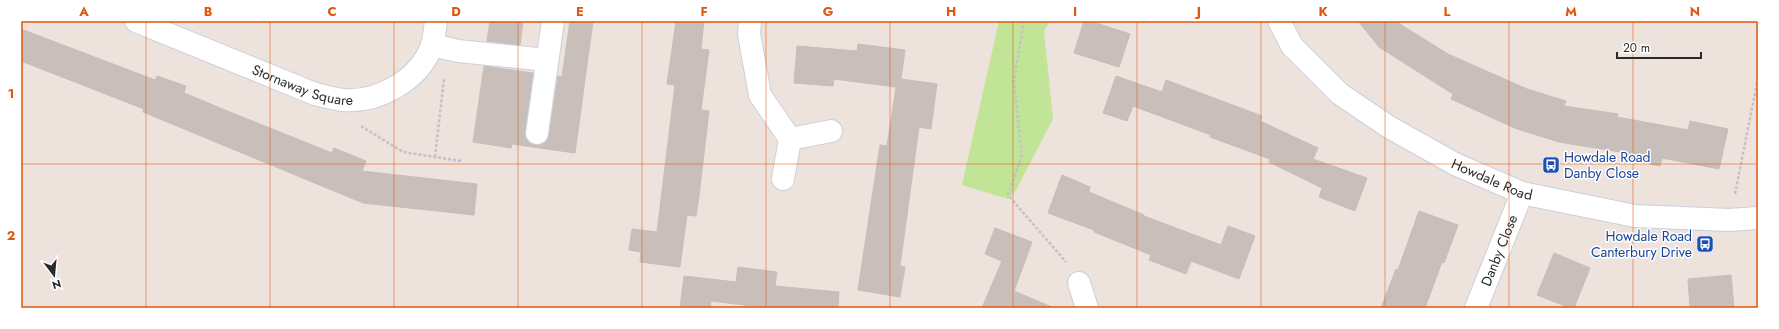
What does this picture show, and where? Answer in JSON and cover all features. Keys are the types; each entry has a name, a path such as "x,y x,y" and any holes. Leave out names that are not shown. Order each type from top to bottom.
{"street":[{"name":"Stornaway Square","path":"136,21 315,94 343,100 368,98 392,90 412,75 429,50 436,21"},
{"path":"537,133 553,21"},
{"path":"750,21 749,34 760,95 790,139 783,179"},
{"name":"Howdale Road","path":"1279,21 1292,46 1340,94 1389,127 1455,164 1522,193 1635,216 1730,220 1758,218"},
{"path":"429,50 458,51 547,60"},
{"path":"790,139 831,131"},
{"name":"Danby Close","path":"1476,308 1522,193"},
{"path":"1079,283 1087,308"}],"path":[{"path":"1024,21 1014,81 1022,155 1008,195 1066,263 1079,283"},
{"path":"429,50 444,73 435,157"},
{"path":"1730,220 1758,78"},
{"path":"343,100 353,121 403,152 461,161"}],"green space":[{"path":"999,21 1050,21 1044,31 1053,119 1016,190 1008,199 962,185"}],"building":[{"path":"490,21 523,21 520,45 487,41"},
{"path":"570,21 593,21 575,153 512,144 511,148 473,142 484,66 533,73 525,137 529,143 535,145 541,145 547,141 558,76 562,77"},
{"path":"676,21 704,21 701,49 709,50 701,110 709,111 699,196 696,216 687,215 680,267 640,262 641,252 629,250 632,229 657,232 675,85 667,84"},
{"path":"1084,21 1090,21 1130,34 1119,67 1074,53"},
{"path":"1358,21 1395,21 1448,54 1527,89 1566,101 1564,106 1618,114 1617,117 1688,130 1690,121 1728,129 1719,169 1662,158 1660,166 1625,159 1626,153 1559,142 1517,129 1451,99 1453,94 1379,47"},
{"path":"21,29 155,80 157,76 186,86 184,93 332,153 334,148 366,161 362,171 477,184 474,215 363,203 143,112 144,109 21,61"},
{"path":"858,44 905,50 901,79 937,84 931,129 919,127 900,266 905,267 900,297 858,290 880,145 887,146 896,87 834,79 833,86 794,83 797,46 857,51"},
{"path":"1116,76 1162,92 1166,80 1262,116 1260,121 1318,148 1313,159 1367,178 1355,211 1319,197 1322,188 1269,162 1270,159 1210,137 1211,135 1133,106 1127,121 1103,113"},
{"path":"1062,175 1090,187 1089,192 1144,216 1221,245 1228,226 1255,236 1239,279 1191,261 1186,274 1149,260 1151,255 1094,232 1094,230 1048,213"},
{"path":"1419,211 1458,225 1444,263 1442,262 1425,308 1381,308 1396,269 1398,270"},
{"path":"995,228 1032,242 1014,291 1054,308 982,308 1002,261 985,254"},
{"path":"1554,253 1590,268 1574,308 1570,308 1537,295"},
{"path":"738,267 777,272 775,286 839,292 838,308 768,308 711,301 710,308 680,308 684,276 736,282"},
{"path":"1731,275 1734,308 1690,308 1688,279"}],"place":[{"name":"Howdale Road Danby Close","path":"1551,165"},
{"name":"Howdale Road Canterbury Drive","path":"1705,244"}]}
